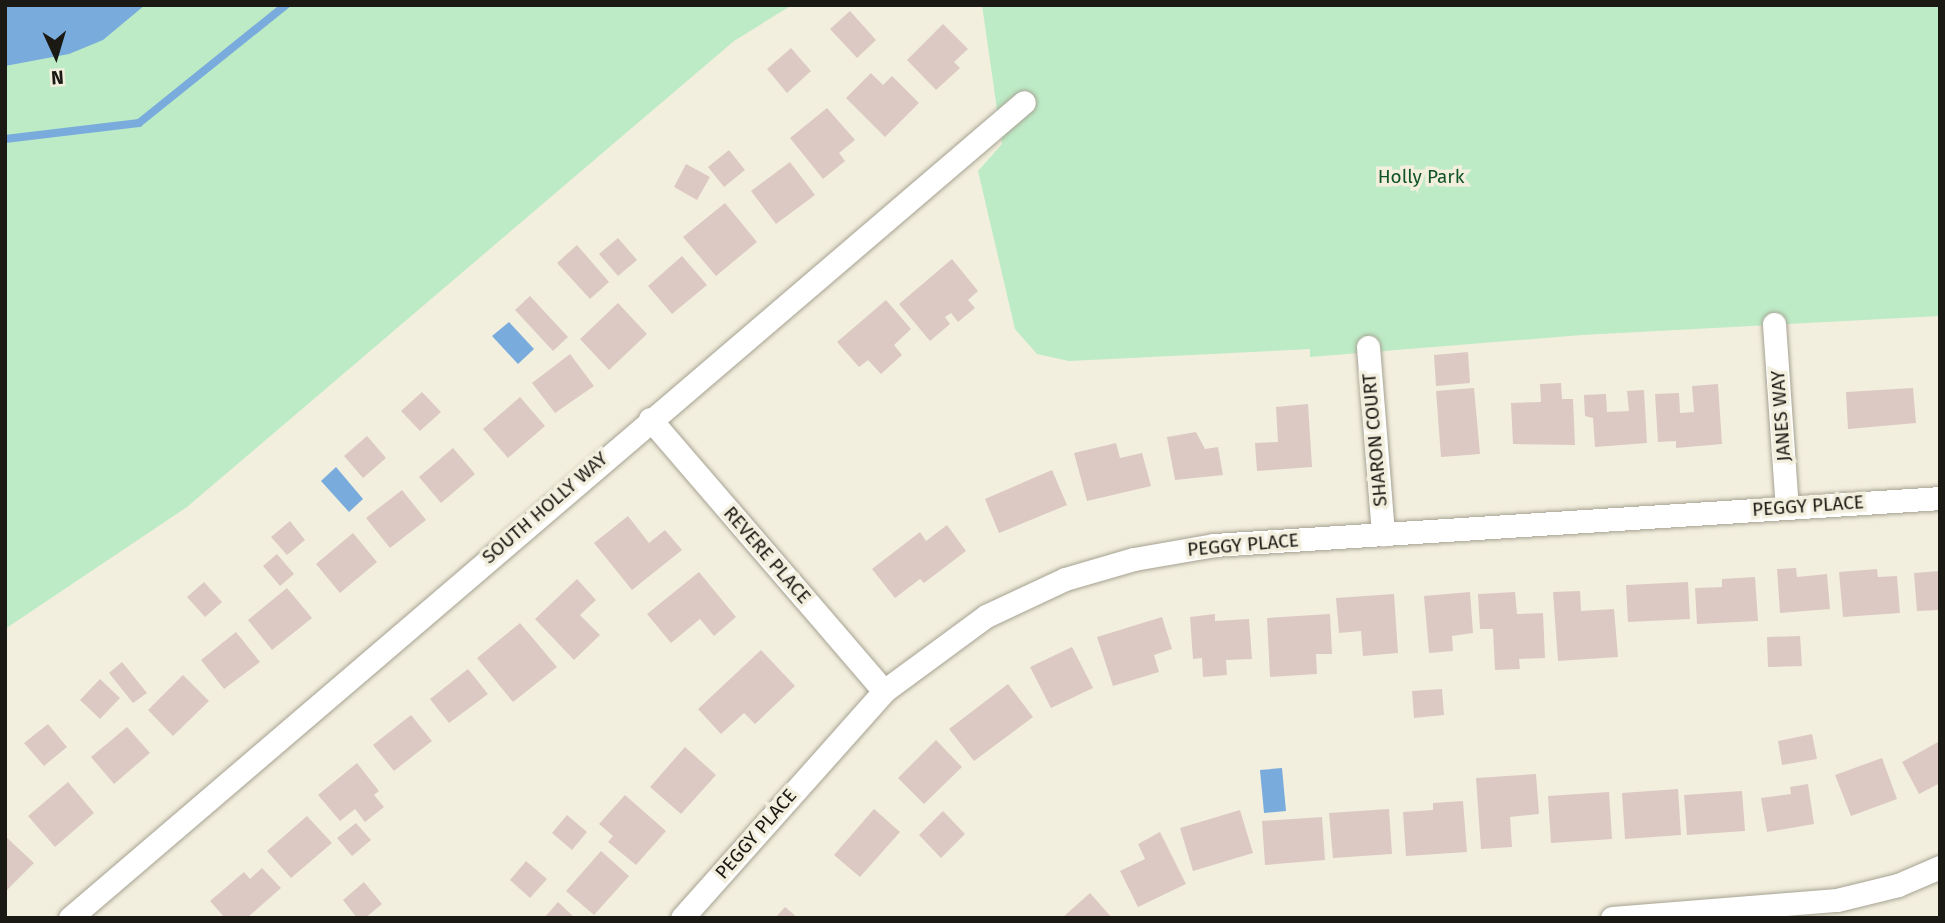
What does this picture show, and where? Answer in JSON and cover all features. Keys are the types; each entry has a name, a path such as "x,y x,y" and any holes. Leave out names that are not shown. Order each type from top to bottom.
{"street":[{"name":"SOUTH HOLLY WAY","path":"70,918 650,419 1024,102"},
{"name":"JANES WAY","path":"1774,324 1787,508"},
{"name":"SHARON COURT","path":"1368,347 1383,534"},
{"name":"REVERE PLACE","path":"650,419 884,691"},
{"name":"PEGGY PLACE","path":"682,918 884,691 986,616 1065,579 1135,559 1214,545 1940,498"},
{"path":"1612,918 1836,900 1898,885 1940,867"}],"green space":[{"path":"5,5 792,5 734,41 187,507 5,629"},
{"name":"Holly Park","path":"982,5 1940,5 1940,316 1582,335 1310,357 1310,349 1069,361 1037,354 1015,329 978,171 1002,144"}],"water":[{"path":"5,5 145,5 103,40 69,54 5,66"},
{"path":"509,322 534,349 518,364 492,336"},
{"path":"336,467 363,499 349,512 321,481"},
{"path":"1282,768 1286,811 1264,813 1260,770"}],"building":[{"path":"850,11 876,40 857,58 830,29"},
{"path":"943,24 968,49 954,62 960,68 936,90 907,60"},
{"path":"791,48 811,71 787,93 767,69"},
{"path":"871,73 883,85 892,76 919,103 885,137 846,98"},
{"path":"827,108 855,140 839,153 845,161 823,179 790,138"},
{"path":"729,150 745,170 724,187 708,167"},
{"path":"790,162 815,195 776,224 751,191"},
{"path":"686,164 710,177 697,200 674,187"},
{"path":"725,203 757,242 716,276 683,237"},
{"path":"618,238 637,260 618,276 599,254"},
{"path":"577,245 609,282 590,299 557,263"},
{"path":"682,256 707,285 672,314 648,286"},
{"path":"952,259 978,291 968,300 975,308 958,322 951,313 945,317 950,324 930,341 899,304"},
{"path":"530,296 568,337 553,351 515,310"},
{"path":"886,300 911,329 894,345 902,355 881,374 868,360 859,367 837,342"},
{"path":"618,303 647,334 609,370 580,339"},
{"path":"1468,352 1470,383 1436,386 1434,355"},
{"path":"570,354 594,386 555,413 532,383"},
{"path":"1561,383 1562,399 1573,399 1575,445 1513,444 1511,403 1541,402 1540,384"},
{"path":"1718,384 1722,444 1676,448 1676,441 1658,442 1655,394 1679,393 1680,413 1694,412 1692,386"},
{"path":"1474,388 1480,454 1441,457 1436,391"},
{"path":"1913,388 1916,423 1848,429 1846,392"},
{"path":"1644,390 1647,443 1595,447 1593,418 1585,416 1584,395 1606,394 1607,412 1629,411 1627,391"},
{"path":"422,392 441,412 420,431 401,411"},
{"path":"520,397 545,426 508,458 483,429"},
{"path":"1308,404 1312,467 1257,471 1255,443 1278,442 1276,407"},
{"path":"1196,432 1205,449 1218,447 1223,475 1175,480 1167,437"},
{"path":"367,436 386,458 363,478 344,456"},
{"path":"1116,443 1120,458 1142,453 1151,486 1087,501 1074,453"},
{"path":"453,448 475,474 441,503 419,477"},
{"path":"1052,470 1067,505 999,533 985,499"},
{"path":"402,490 426,520 390,548 366,518"},
{"path":"628,516 649,543 665,530 682,550 632,590 594,543"},
{"path":"290,521 305,540 287,555 271,537"},
{"path":"947,525 966,551 924,583 920,579 895,598 872,569 920,532 926,541"},
{"path":"353,533 377,562 340,593 316,564"},
{"path":"277,554 294,574 280,586 263,566"},
{"path":"1796,568 1797,577 1827,574 1830,609 1780,613 1777,569"},
{"path":"1877,569 1878,577 1897,576 1900,613 1843,617 1839,572"},
{"path":"1940,571 1940,610 1917,611 1914,573"},
{"path":"699,572 736,617 714,636 700,619 671,643 647,614"},
{"path":"1755,577 1758,621 1697,624 1695,588 1722,587 1722,579"},
{"path":"577,579 596,600 580,615 600,635 574,660 535,619"},
{"path":"204,582 222,602 205,617 187,597"},
{"path":"1688,582 1690,619 1628,622 1626,585"},
{"path":"287,588 312,618 272,650 248,620"},
{"path":"1580,591 1581,611 1614,609 1618,657 1558,661 1553,592"},
{"path":"1470,592 1473,633 1452,636 1453,651 1429,653 1424,596"},
{"path":"1515,592 1517,614 1543,613 1545,658 1519,659 1520,669 1495,670 1493,629 1480,629 1478,594"},
{"path":"1394,594 1398,653 1363,656 1361,631 1339,633 1336,598"},
{"path":"1215,614 1215,621 1249,619 1252,659 1226,660 1227,675 1203,677 1202,658 1193,659 1190,617"},
{"path":"1330,614 1332,654 1316,654 1317,674 1270,677 1267,618"},
{"path":"1162,617 1172,649 1154,655 1159,672 1113,686 1097,637"},
{"path":"520,623 557,667 513,702 477,658"},
{"path":"236,632 260,662 224,689 201,660"},
{"path":"1800,636 1802,666 1768,667 1767,637"},
{"path":"1072,647 1093,688 1051,708 1030,667"},
{"path":"761,650 795,686 755,724 744,713 721,734 698,709"},
{"path":"122,662 147,693 133,703 109,673"},
{"path":"468,669 488,694 449,723 430,699"},
{"path":"183,675 209,701 173,736 148,710"},
{"path":"100,679 120,698 100,719 80,700"},
{"path":"1008,684 1033,717 974,761 949,729"},
{"path":"1442,689 1444,715 1414,718 1412,691"},
{"path":"411,715 432,741 394,771 373,745"},
{"path":"48,724 67,747 44,766 24,743"},
{"path":"127,727 150,753 114,784 91,757"},
{"path":"1812,734 1817,759 1782,765 1778,741"},
{"path":"936,740 962,767 924,804 898,778"},
{"path":"1940,741 1940,783 1919,794 1902,762"},
{"path":"685,747 716,775 681,814 650,787"},
{"path":"1882,758 1897,799 1851,816 1835,775"},
{"path":"357,763 379,791 374,795 384,807 365,822 355,809 340,821 318,795"},
{"path":"1536,774 1539,814 1510,817 1512,847 1481,849 1476,778"},
{"path":"68,782 94,813 55,847 28,816"},
{"path":"1808,784 1814,824 1767,832 1761,798 1791,794 1790,787"},
{"path":"1678,789 1681,835 1625,839 1622,793"},
{"path":"1742,791 1745,831 1687,835 1684,795"},
{"path":"1609,792 1612,839 1551,843 1548,796"},
{"path":"625,795 666,831 636,865 608,842 613,836 599,824"},
{"path":"1463,801 1467,852 1406,856 1403,812 1433,810 1433,803"},
{"path":"874,809 900,832 860,877 834,855"},
{"path":"1389,809 1392,854 1333,858 1329,813"},
{"path":"1240,810 1253,853 1193,871 1180,828"},
{"path":"943,811 965,834 941,858 919,835"},
{"path":"567,815 587,832 572,850 552,833"},
{"path":"307,816 332,843 291,878 267,851"},
{"path":"1322,817 1325,860 1265,865 1262,821"},
{"path":"356,823 371,840 352,856 337,838"},
{"path":"1160,832 1186,884 1138,907 1120,871 1145,859 1138,844"},
{"path":"5,836 34,863 5,892"},
{"path":"601,851 629,876 594,915 566,891"},
{"path":"526,861 547,879 530,898 510,880"},
{"path":"262,868 281,888 247,918 225,918 210,901 244,872 250,879"},
{"path":"364,882 382,904 365,918 357,918 343,900"},
{"path":"1090,893 1112,918 1062,918"},
{"path":"558,902 575,918 544,918"},
{"path":"785,907 798,918 775,918"}],"waterway":[{"path":"5,139 139,123 286,5"}]}
